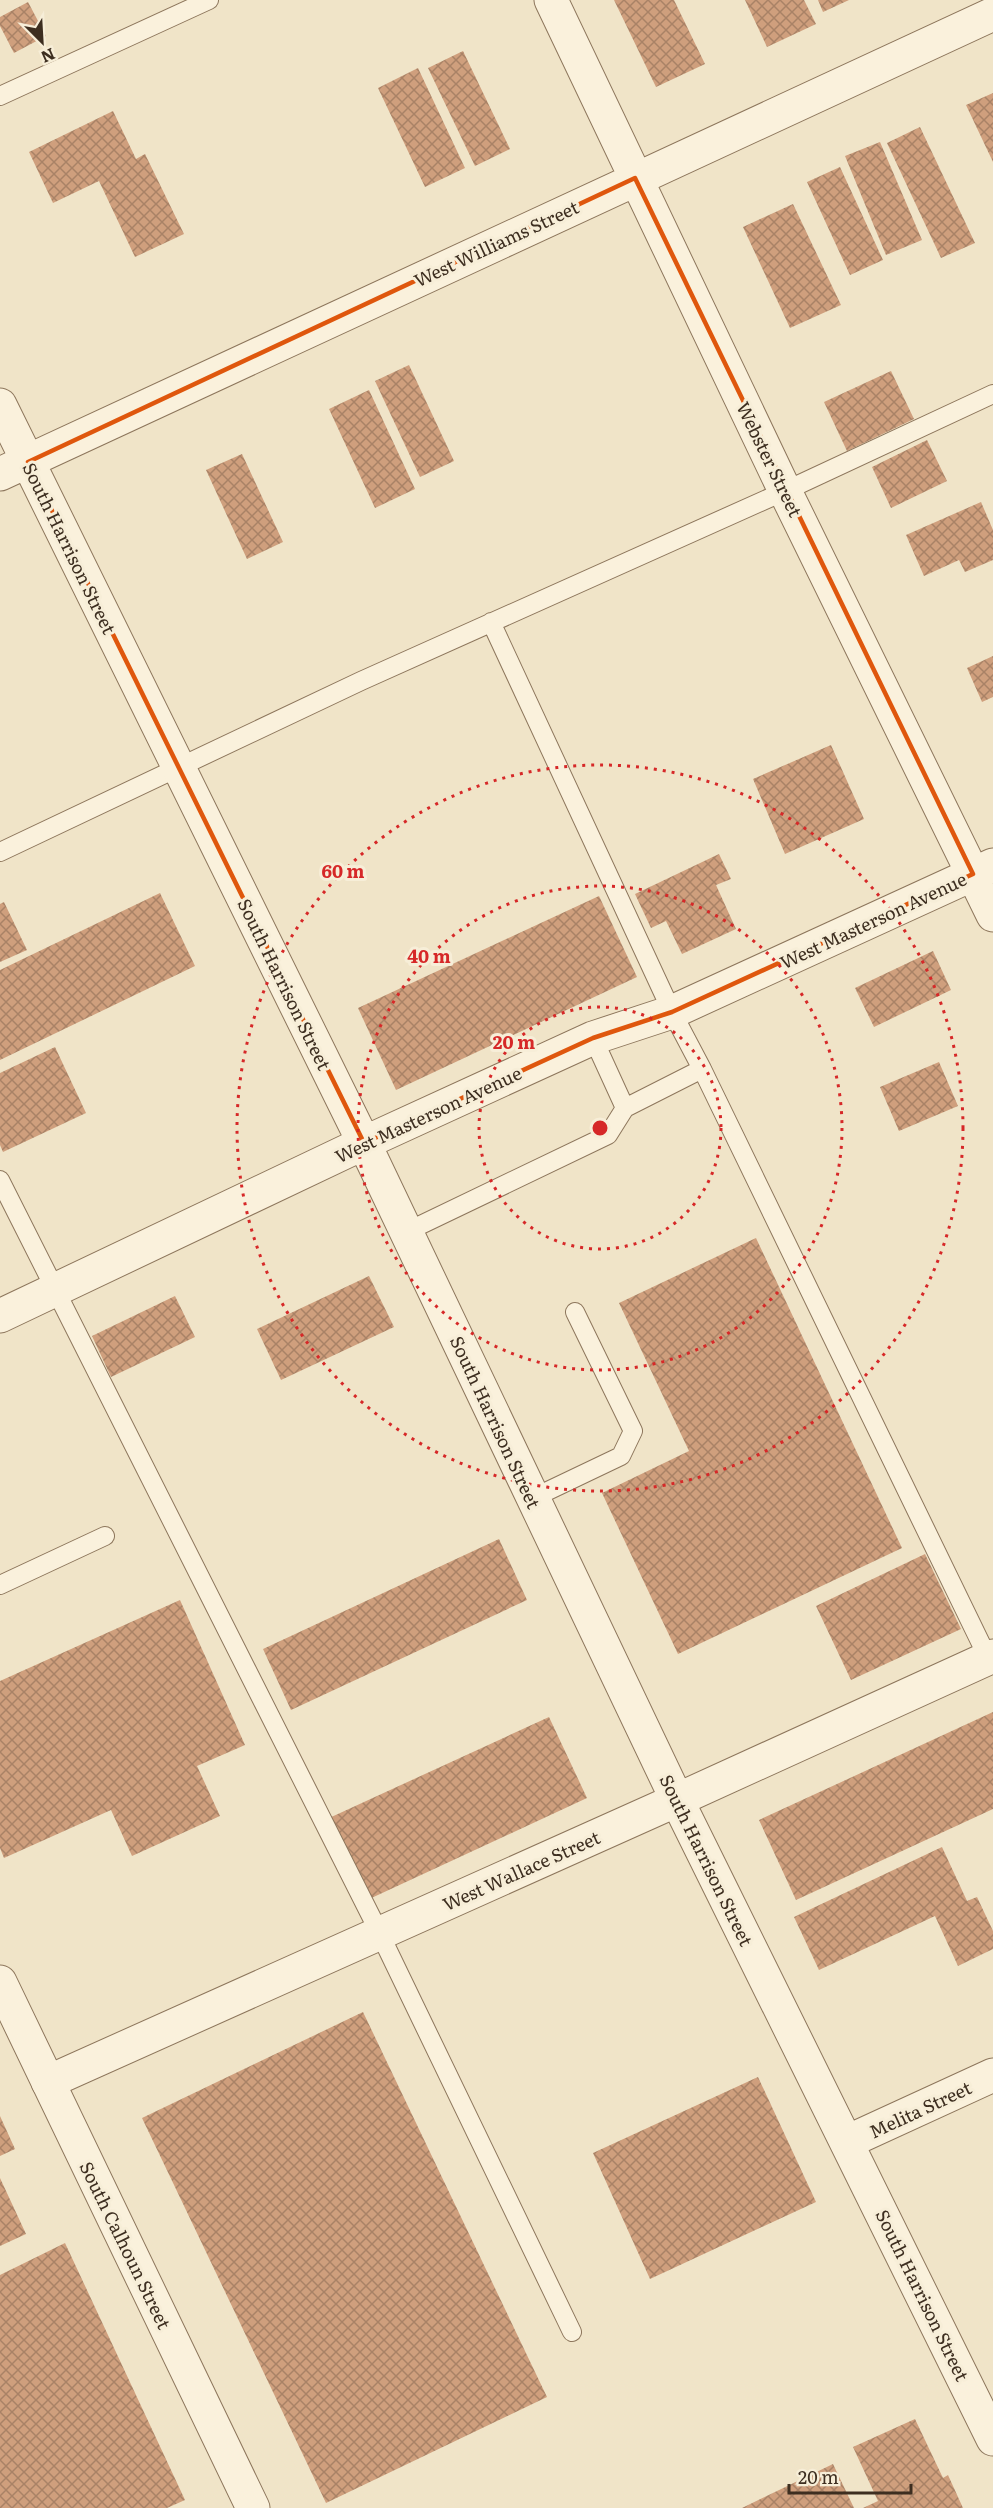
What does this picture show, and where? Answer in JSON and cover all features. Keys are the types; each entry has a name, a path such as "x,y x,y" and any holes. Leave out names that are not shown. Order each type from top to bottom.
{"street":[{"name":"Webster Street","path":"551,0 785,491 983,869 993,915"},
{"name":"West Williams Street","path":"14,468 635,178 993,14"},
{"name":"South Harrison Street","path":"0,405 14,468 179,768 364,1143 677,1800 993,2439"},
{"name":"West Masterson Avenue","path":"0,1316 364,1143 593,1038 672,1012 983,869"},
{"name":"West Wallace Street","path":"48,2082 991,1657"},
{"name":"South Calhoun Street","path":"0,1982 253,2508"},
{"name":"Melita Street","path":"847,2142 993,2075"}],"lane":[{"path":"0,96 209,0"},
{"path":"0,852 491,622 785,491 993,394"},
{"path":"491,622 672,1012 991,1657"},
{"path":"593,1038 625,1108"},
{"path":"406,1232 608,1135 625,1108 702,1069"},
{"path":"0,1180 380,1934 572,2332"},
{"path":"533,1498 621,1456 633,1431 575,1312"},
{"path":"0,1585 105,1536"}],"highlighted area":[{"path":"635,178 973,874 672,1012 593,1038 364,1143 28,462"}],"building":[{"path":"614,0 674,0 705,64 656,87"},
{"path":"745,0 804,0 816,24 767,47"},
{"path":"818,0 849,0 823,12"},
{"path":"28,2 46,36 14,53 0,26 0,17"},
{"path":"463,51 510,149 475,166 428,68"},
{"path":"418,68 465,168 425,187 378,88"},
{"path":"993,93 993,162 966,105"},
{"path":"113,111 136,159 145,154 184,234 135,257 99,181 53,203 29,152"},
{"path":"920,127 975,243 941,258 887,143"},
{"path":"880,142 922,240 886,255 845,156"},
{"path":"840,167 883,260 850,275 807,182"},
{"path":"793,204 841,305 790,328 743,227"},
{"path":"409,365 454,461 420,477 375,381"},
{"path":"891,371 914,419 847,451 824,402"},
{"path":"369,390 415,489 375,508 329,409"},
{"path":"927,440 947,481 891,508 872,467"},
{"path":"242,454 283,542 247,559 206,470"},
{"path":"981,502 993,530 993,560 965,572 959,560 924,576 906,535"},
{"path":"993,656 993,697 982,702 967,668"},
{"path":"831,745 864,819 785,854 753,779"},
{"path":"719,854 731,879 716,885 736,929 682,954 666,921 651,928 635,894"},
{"path":"160,893 195,966 0,1060 0,970"},
{"path":"599,896 637,977 396,1090 358,1008"},
{"path":"4,902 27,950 0,962 0,904"},
{"path":"933,951 951,990 874,1027 855,988"},
{"path":"55,1047 86,1113 3,1152 0,1145 0,1073"},
{"path":"939,1062 958,1106 899,1131 880,1087"},
{"path":"756,1238 902,1548 678,1654 602,1493 689,1451 619,1303"},
{"path":"369,1276 394,1327 281,1380 257,1329"},
{"path":"175,1296 195,1337 111,1377 92,1336"},
{"path":"499,1539 527,1600 291,1710 263,1649"},
{"path":"925,1554 961,1629 851,1680 816,1606"},
{"path":"180,1600 245,1745 197,1766 220,1816 132,1856 111,1810 4,1858 0,1848 0,1681"},
{"path":"993,1712 993,1809 796,1900 759,1820"},
{"path":"549,1717 587,1798 365,1901 327,1819"},
{"path":"942,1847 967,1901 977,1897 993,1931 993,1949 958,1966 935,1916 819,1970 794,1917"},
{"path":"363,2012 547,2397 326,2503 142,2118"},
{"path":"758,2077 816,2202 650,2279 593,2153"},
{"path":"0,2116 15,2149 0,2156"},
{"path":"0,2178 26,2234 0,2246"},
{"path":"65,2243 185,2500 167,2508 0,2508 0,2275"},
{"path":"915,2419 943,2478 948,2475 963,2508 863,2508 878,2501 853,2447"},
{"path":"833,2464 854,2508 742,2508"}]}
